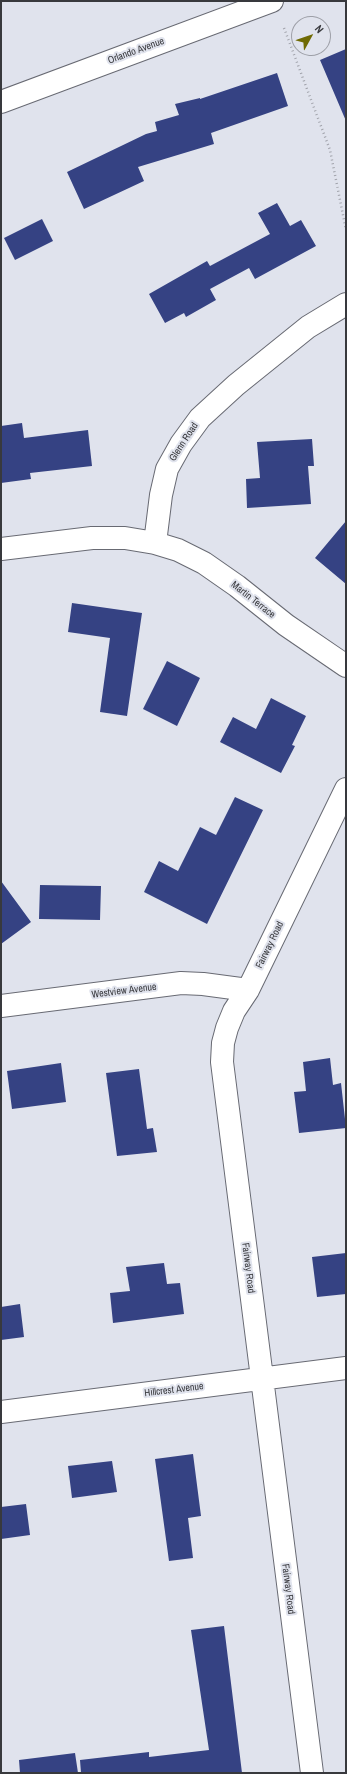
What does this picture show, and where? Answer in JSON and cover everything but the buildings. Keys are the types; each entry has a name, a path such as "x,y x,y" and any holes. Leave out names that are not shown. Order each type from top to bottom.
{"street":[{"name":"Orlando Avenue","path":"1,102 272,1"},
{"name":"Glenn Road","path":"154,544 167,469 180,444 200,418 236,385 308,327 346,304"},
{"path":"1,549 92,538 125,538 154,544"},
{"name":"Martin Terrace","path":"154,544 178,550 204,563 286,625 346,666"},
{"name":"Fairway Road","path":"312,1773 222,1062 223,1043 226,1028 234,1011 248,990 346,789"},
{"name":"Westview Avenue","path":"1,1006 181,984 203,984 248,990"},
{"name":"Hillcrest Avenue","path":"1,1412 346,1368"}],"path":[{"path":"284,28 330,150 346,230"}]}
